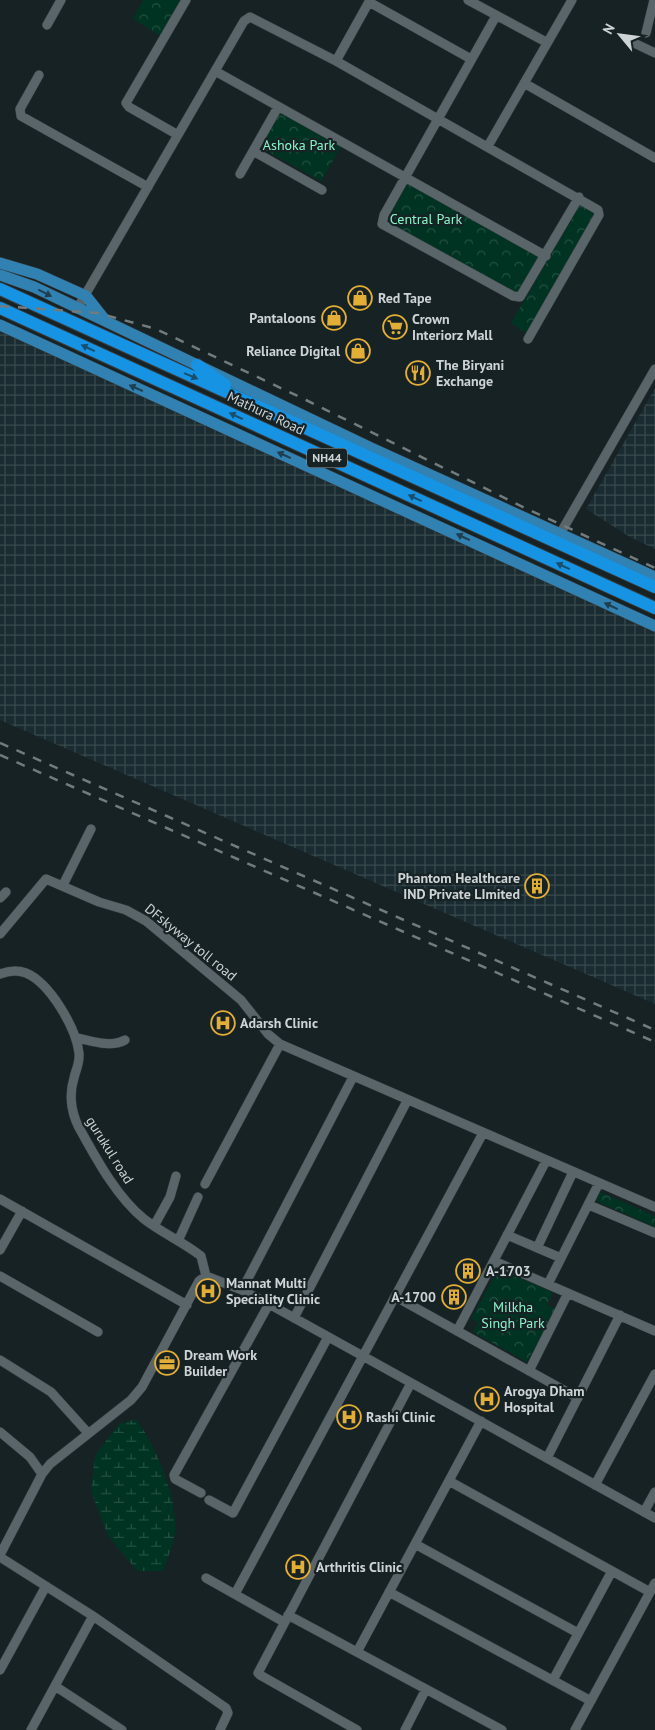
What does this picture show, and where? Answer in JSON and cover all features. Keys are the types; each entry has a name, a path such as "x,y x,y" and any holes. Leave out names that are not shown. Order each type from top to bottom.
{"highway":[{"name":"Mathura Road","path":"0,289 134,352 244,399 655,587"},
{"name":"Mathura Road","path":"0,308 655,608"},
{"path":"197,365 244,399"}],"main road":[{"path":"0,263 37,274 86,296 108,323"},
{"path":"0,275 20,281 354,440 655,576"},
{"path":"0,325 655,626"}],"street":[{"path":"47,25 61,0"},
{"path":"178,135 129,107 126,102 186,0"},
{"path":"468,0 546,42"},
{"path":"488,146 546,42 572,0"},
{"path":"646,33 654,0"},
{"path":"336,61 370,1 471,59"},
{"path":"77,309 244,21 250,16 336,61 596,207 599,215 528,339"},
{"path":"496,16 382,218 385,226 518,297 523,295 579,197"},
{"path":"634,43 655,53"},
{"path":"215,71 546,256"},
{"path":"39,75 20,109 21,116 148,187"},
{"path":"524,84 655,158"},
{"path":"240,174 278,107"},
{"path":"253,151 322,190"},
{"path":"560,534 655,369"},
{"path":"63,885 91,829"},
{"name":"DFskyway toll road","path":"0,934 40,885 49,879 99,902 126,910 146,921 237,997 271,1038 280,1044 655,1208"},
{"name":"gurukul road","path":"0,974 18,971 32,976 68,1019 77,1038 80,1059 71,1090 75,1119 91,1149 126,1201 154,1226 201,1256 206,1276"},
{"path":"77,1038 115,1044 124,1040"},
{"path":"205,1184 280,1044"},
{"path":"242,1290 352,1077"},
{"path":"294,1318 407,1101"},
{"path":"235,1594 361,1356 396,1297 483,1133"},
{"path":"457,1331 546,1161"},
{"path":"537,1248 573,1172"},
{"path":"154,1226 170,1197 176,1176"},
{"path":"548,1284 599,1183"},
{"path":"178,1241 198,1197"},
{"path":"0,1199 187,1305"},
{"path":"589,1205 655,1233"},
{"path":"0,1250 22,1211"},
{"path":"507,1236 561,1258"},
{"path":"494,1261 655,1331"},
{"path":"0,1276 98,1332"},
{"path":"220,1730 228,1714 226,1708 92,1616 0,1556 42,1474 60,1454 131,1400 142,1388 200,1281 206,1276 242,1290 269,1304 655,1518"},
{"path":"529,1370 568,1293"},
{"path":"396,1297 578,1398"},
{"path":"201,1492 175,1478 174,1475 269,1304"},
{"path":"547,1458 620,1316"},
{"path":"209,1500 233,1513 328,1337"},
{"path":"0,1360 51,1392 88,1433"},
{"path":"595,1484 655,1374"},
{"path":"357,1730 260,1675 259,1671 411,1383"},
{"path":"357,1652 481,1422"},
{"path":"0,1432 24,1452 42,1474"},
{"path":"449,1481 650,1592"},
{"path":"644,1512 655,1492"},
{"path":"415,1544 578,1633"},
{"path":"553,1680 612,1571"},
{"path":"206,1578 286,1619 357,1652 502,1730"},
{"path":"575,1730 655,1583"},
{"path":"0,1670 46,1586"},
{"path":"389,1592 591,1701"},
{"path":"31,1730 92,1616"},
{"path":"55,1686 122,1730"},
{"path":"405,1730 426,1690"}],"shaded area":[{"path":"0,328 25,335 395,500 655,627 655,1004 0,720"},
{"path":"655,388 655,549 630,537 586,509"}],"green space":[{"path":"143,0 177,0 181,2 162,37 133,19"},
{"name":"Ashoka Park","path":"278,112 342,145 321,181 259,147"},
{"name":"Central Park","path":"407,184 539,256 519,294 386,222"},
{"path":"580,205 595,214 527,334 511,323"},
{"path":"600,1192 655,1216 655,1227 596,1201"},
{"name":"Milkha Singh Park","path":"498,1269 553,1292 547,1305 556,1309 527,1362 473,1332 478,1322 471,1319"},
{"path":"136,1419 151,1443 164,1472 173,1504 175,1531 163,1571 137,1571 108,1536 91,1491 95,1455 119,1424"}],"railway":[{"path":"0,306 98,313 156,329 306,400 525,508 655,568"},
{"path":"0,743 655,1030"},
{"path":"0,755 655,1042"}],"place":[{"name":"Red Tape","path":"360,298"},
{"name":"Pantaloons","path":"334,318"},
{"name":"Crown Interiorz Mall","path":"395,327"},
{"name":"Reliance Digital","path":"358,351"},
{"name":"The Biryani Exchange","path":"418,373"},
{"name":"Phantom Healthcare IND Private LImited","path":"537,886"},
{"name":"Adarsh Clinic","path":"223,1023"},
{"name":"A-1703","path":"468,1271"},
{"name":"Mannat Multi Speciality Clinic","path":"208,1291"},
{"name":"A-1700","path":"454,1297"},
{"name":"Dream Work Builder","path":"167,1363"},
{"name":"Arogya Dham Hospital","path":"487,1399"},
{"name":"Rashi Clinic","path":"349,1417"},
{"name":"Arthritis Clinic","path":"298,1567"}]}
